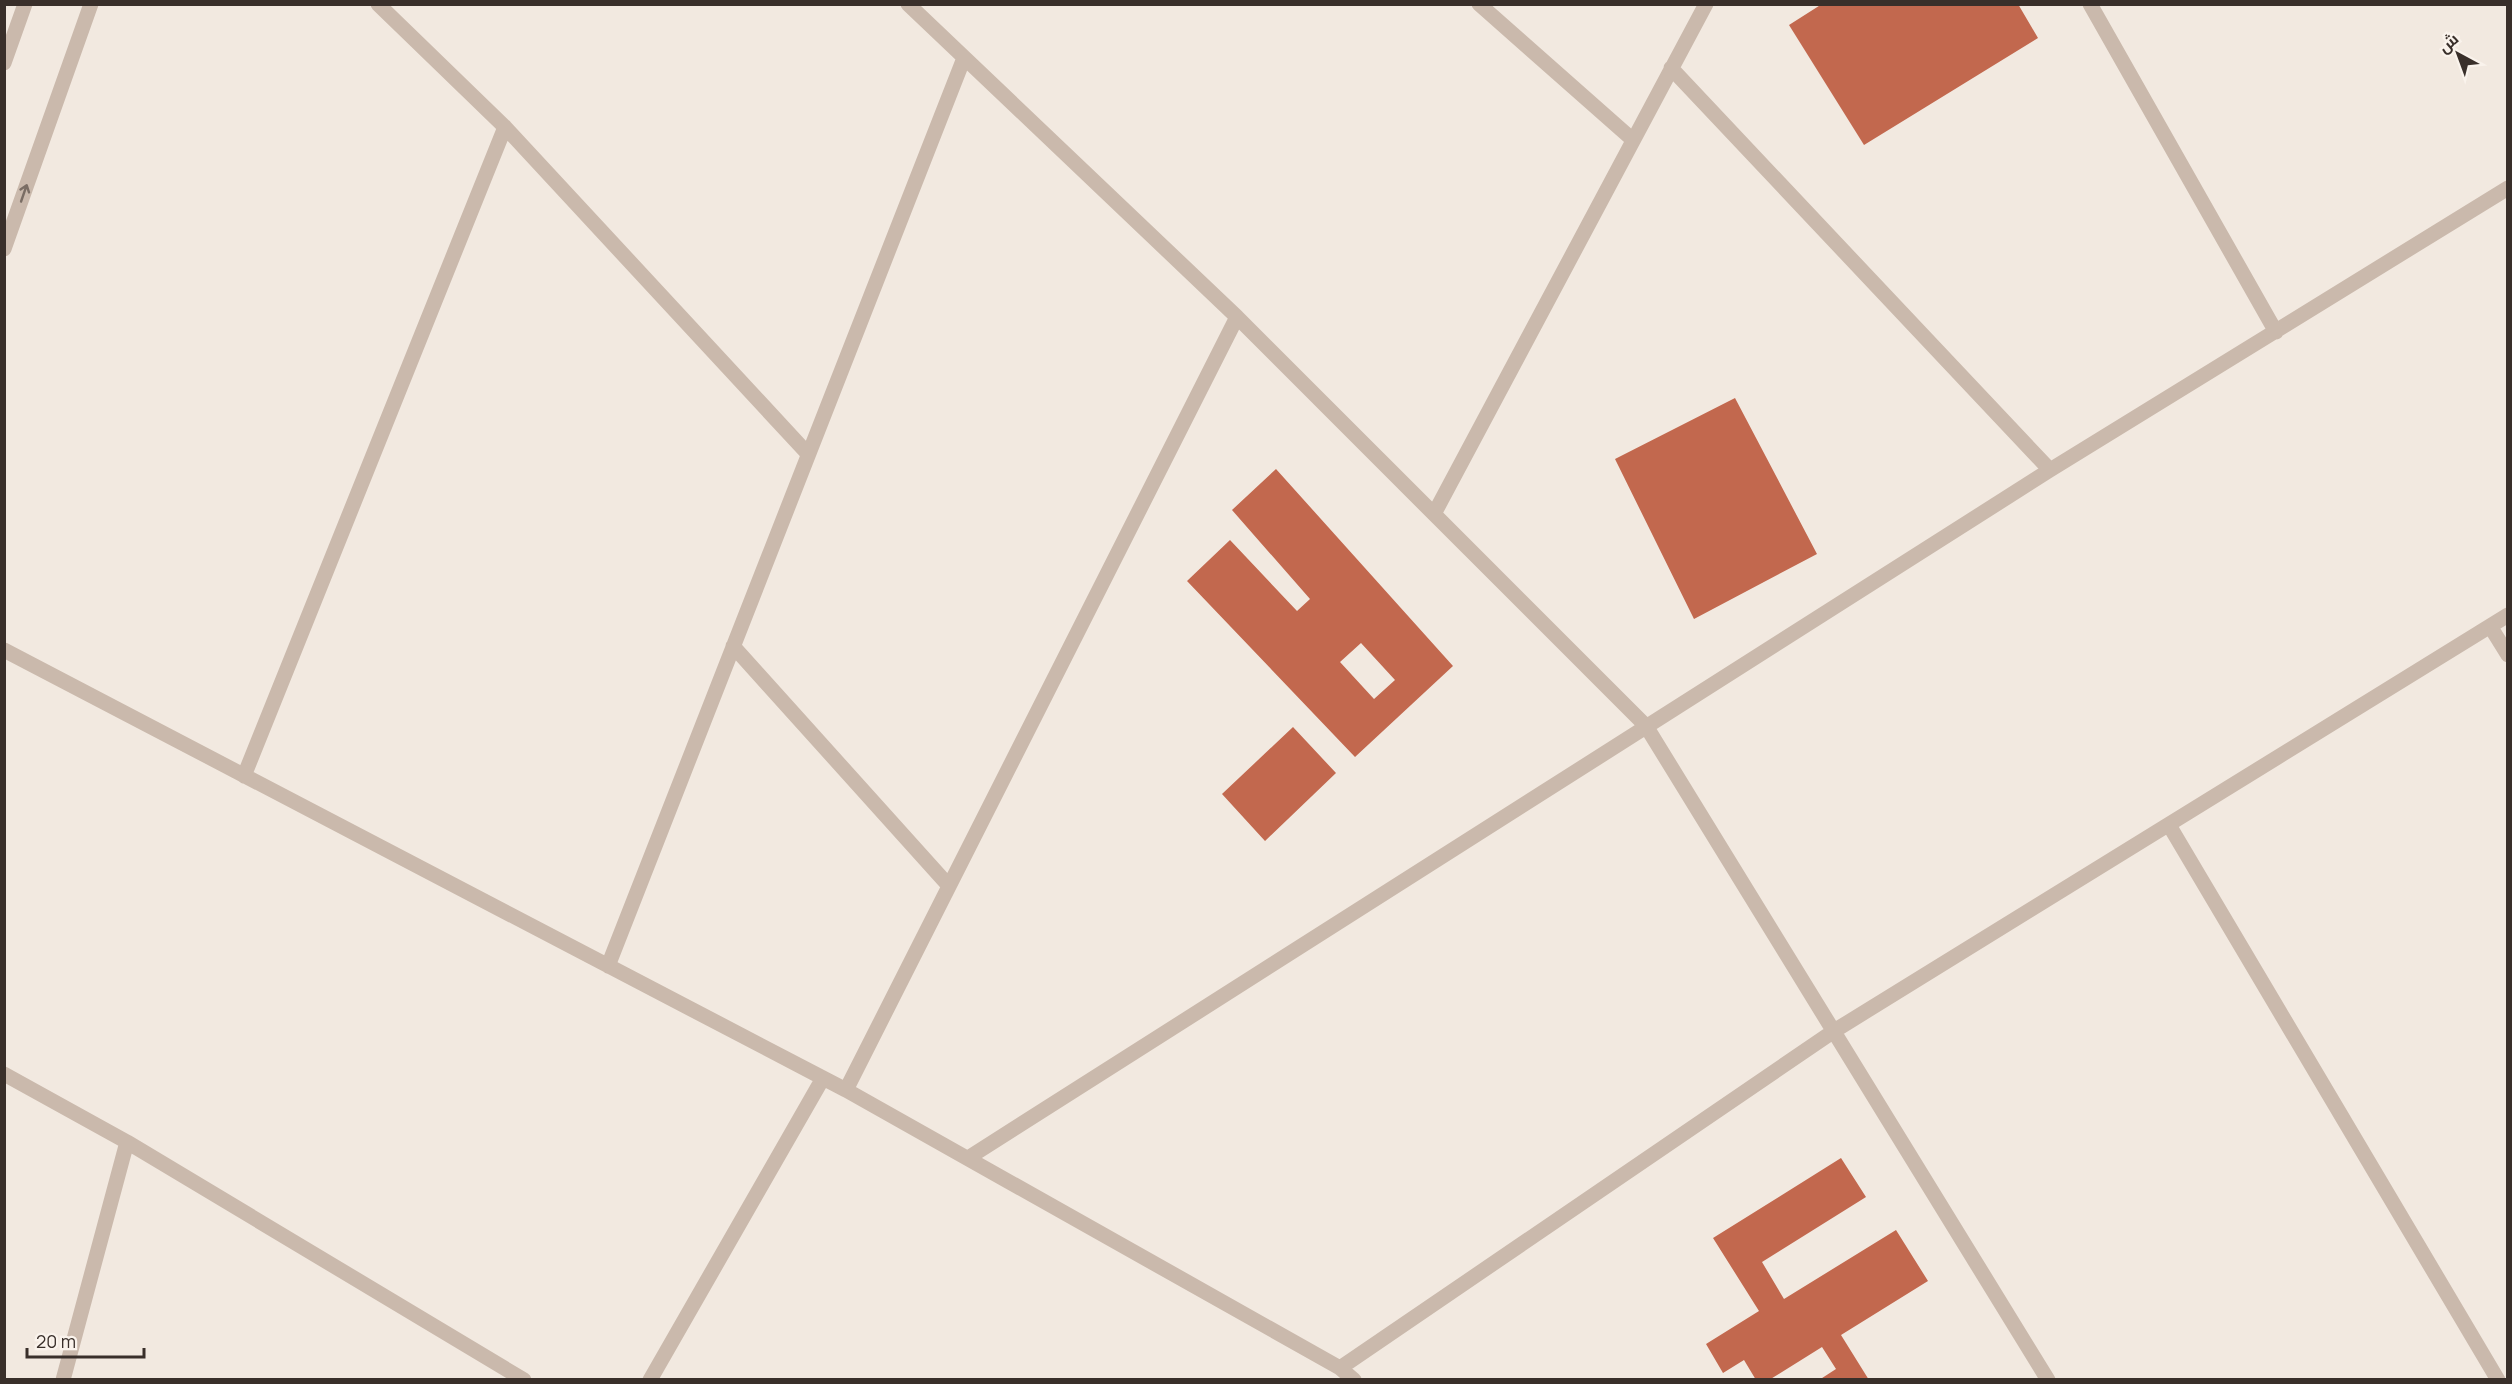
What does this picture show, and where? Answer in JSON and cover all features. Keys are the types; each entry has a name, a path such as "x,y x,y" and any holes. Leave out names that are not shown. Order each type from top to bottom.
{"street":[{"path":"4,63 25,4"},
{"path":"4,249 91,4"},
{"path":"378,4 505,127 808,454"},
{"path":"908,4 1237,317 1646,726 2048,1380"},
{"path":"1479,4 1633,140"},
{"path":"1434,514 1706,4"},
{"path":"2090,4 2276,332"},
{"path":"608,966 964,58"},
{"path":"1671,68 2050,470"},
{"path":"244,776 505,127"},
{"path":"968,1158 2050,470 2508,188"},
{"path":"846,1090 1237,317"},
{"path":"1340,1368 1834,1031 2508,615"},
{"path":"2490,626 2508,655"},
{"path":"734,646 949,886"},
{"path":"4,650 846,1090 1340,1368 1354,1380"},
{"path":"2169,825 2498,1380"},
{"path":"4,1074 127,1142 524,1380"},
{"path":"650,1380 823,1078"},
{"path":"63,1380 127,1142"}],"building":[{"path":"1822,4 2018,4 2038,38 1864,145 1789,25"},
{"path":"1735,398 1817,554 1694,619 1615,459"},
{"path":"1276,469 1453,666 1355,757 1187,581 1230,540 1297,611 1310,599 1232,510","holes":["1361,643 1395,680 1374,699 1340,662"]},
{"path":"1293,727 1336,773 1265,841 1222,794"},
{"path":"1841,1158 1866,1197 1762,1262 1784,1299 1896,1230 1928,1281 1841,1335 1869,1380 1819,1380 1836,1369 1822,1347 1769,1380 1756,1380 1744,1360 1723,1373 1706,1344 1759,1311 1713,1238"}]}
